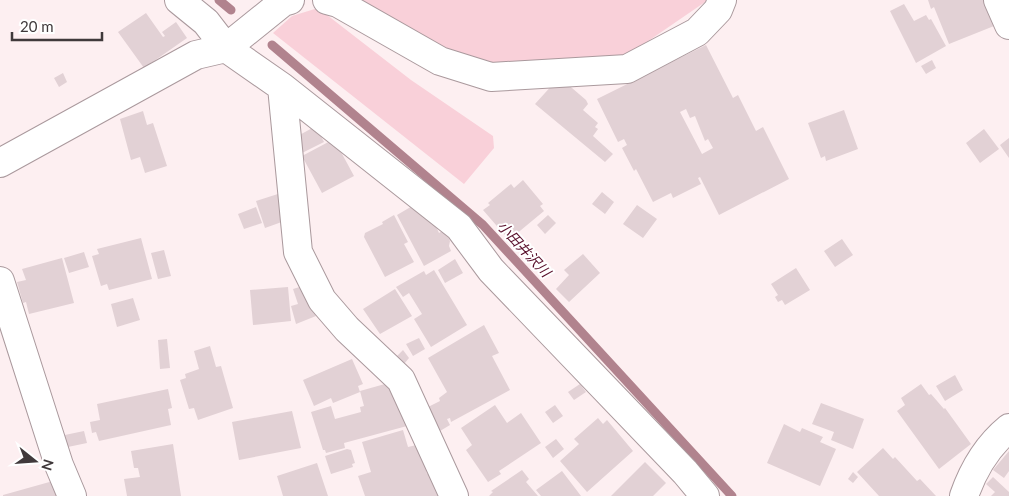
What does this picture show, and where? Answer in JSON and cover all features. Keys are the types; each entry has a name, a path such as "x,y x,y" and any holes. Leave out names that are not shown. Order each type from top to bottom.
{"street":[{"path":"179,0 206,22 226,48 282,87 459,227 491,270 686,472 705,496"},
{"path":"0,163 196,55 226,48 283,2 290,0"},
{"path":"327,0 338,3 440,61 491,77 627,69 697,32 718,10 722,0"},
{"path":"998,0 1009,25"},
{"path":"282,87 298,252 322,300 346,329 401,380 454,496"},
{"path":"0,281 59,465 72,496"},
{"path":"964,496 973,470 1000,435 1009,428"}],"shaded area":[{"path":"355,0 708,0 622,59 492,71 441,53"},
{"path":"318,8 411,80 493,136 494,148 464,184 273,33 292,16"}],"building":[{"path":"928,0 984,0 994,26 949,44 934,7 931,9"},
{"path":"904,4 914,21 926,15 929,20 931,19 946,46 916,63 890,11"},
{"path":"146,13 163,37 165,36 162,32 176,22 187,38 144,68 118,32"},
{"path":"706,45 733,98 738,95 756,131 763,127 789,179 719,215 700,177 698,178 701,184 673,198 671,193 653,202 636,169 634,171 622,148 627,145 624,139 618,142 597,99","holes":["686,109 690,118 695,116 705,141 708,139 713,148 702,154 680,112"]},
{"path":"932,60 936,68 926,74 921,66"},
{"path":"63,73 67,82 59,87 54,78"},
{"path":"565,82 586,100 588,104 583,110 598,123 595,127 598,129 593,136 613,154 605,162 535,104 554,83 560,88"},
{"path":"844,110 858,149 826,161 825,156 821,158 808,123"},
{"path":"143,111 147,125 153,123 167,166 145,173 140,157 131,160 120,119"},
{"path":"316,126 324,142 302,153 294,138"},
{"path":"984,129 999,149 980,163 966,143"},
{"path":"1009,138 1009,158 1000,145"},
{"path":"334,139 354,176 322,193 302,156"},
{"path":"523,180 543,204 540,206 544,211 509,240 483,210 490,205 488,203 511,184 514,188"},
{"path":"602,192 614,202 605,214 592,204"},
{"path":"281,193 290,219 265,228 256,201"},
{"path":"414,205 433,220 439,233 444,230 450,241 451,251 424,266 397,215"},
{"path":"637,205 657,219 643,238 623,224"},
{"path":"256,207 262,223 244,229 238,214"},
{"path":"394,215 408,242 404,244 414,262 385,277 364,237 365,233 383,224 382,222"},
{"path":"548,215 556,223 545,234 537,225"},
{"path":"141,238 152,279 109,290 107,284 101,286 92,256 99,254 97,249"},
{"path":"842,239 853,255 835,267 824,251"},
{"path":"164,250 171,276 158,279 151,253"},
{"path":"84,252 89,267 69,273 64,258"},
{"path":"583,254 600,273 569,302 556,289 569,275 564,270"},
{"path":"62,258 74,303 29,314 26,302 23,303 17,282 26,280 22,269"},
{"path":"455,259 463,273 445,283 438,270"},
{"path":"796,268 810,290 785,305 782,300 778,302 775,297 778,295 771,284"},
{"path":"434,270 467,325 431,347 414,319 422,314 409,293 403,297 396,287 424,271 426,275"},
{"path":"306,285 316,316 296,324 291,306 298,304 293,289"},
{"path":"288,287 291,321 253,325 250,290"},
{"path":"395,289 412,316 380,334 363,309"},
{"path":"133,298 140,320 117,327 111,304"},
{"path":"484,325 499,353 492,356 510,390 451,422 450,418 447,419 450,425 440,431 428,407 440,401 439,398 447,392 428,358"},
{"path":"419,338 425,349 413,356 406,344"},
{"path":"167,339 170,368 160,369 158,340"},
{"path":"210,346 216,367 221,366 233,408 198,420 194,408 189,409 180,380 186,378 185,374 199,369 194,351"},
{"path":"403,350 409,358 404,364 397,356"},
{"path":"352,359 363,384 358,386 360,392 333,403 331,398 314,406 303,380"},
{"path":"955,375 963,390 945,401 936,386"},
{"path":"392,382 407,426 344,443 345,448 326,453 323,450 311,412 331,406 335,419 361,412 360,407 364,406 360,391"},
{"path":"580,384 586,392 574,400 568,392"},
{"path":"921,384 929,395 931,394 945,408 971,444 939,469 897,411 905,405 901,398"},
{"path":"168,389 172,408 168,409 171,425 99,441 96,432 92,433 90,422 100,420 97,404"},
{"path":"821,403 864,419 853,449 831,440 834,432 812,424"},
{"path":"495,405 507,423 521,413 541,443 499,471 501,474 488,482 466,450 472,445 461,428"},
{"path":"555,405 563,416 553,423 545,412"},
{"path":"292,411 301,448 239,460 232,422"},
{"path":"598,418 603,424 607,420 633,451 587,492 560,461 579,444 574,439"},
{"path":"784,424 800,432 802,428 823,437 820,442 836,449 820,486 767,463"},
{"path":"403,430 408,447 421,444 427,474 435,471 447,496 365,496 358,476 371,472 362,442"},
{"path":"84,431 87,443 63,448 60,436"},
{"path":"556,439 564,449 553,458 545,447"},
{"path":"173,444 181,496 127,496 124,479 140,477 138,468 134,468 131,451"},
{"path":"883,448 893,459 895,457 917,481 920,479 936,496 879,496 857,472"},
{"path":"347,449 351,450 355,463 352,464 353,467 331,474 325,456"},
{"path":"1009,451 1009,471 1004,478 993,470"},
{"path":"645,462 666,483 653,496 611,496"},
{"path":"317,463 328,496 283,496 277,476"},
{"path":"522,470 529,479 526,482 538,496 489,496 493,492 491,491"},
{"path":"562,471 581,496 541,496 536,490"},
{"path":"853,472 858,477 853,483 848,479"},
{"path":"993,477 1009,492 1009,496 991,496 995,492 986,484"},
{"path":"53,481 58,496 3,496 3,495"}],"waterway":[{"name":"小田井沢川","path":"219,0 231,10"},
{"name":"小田井沢川","path":"272,45 483,225 732,496"}]}
